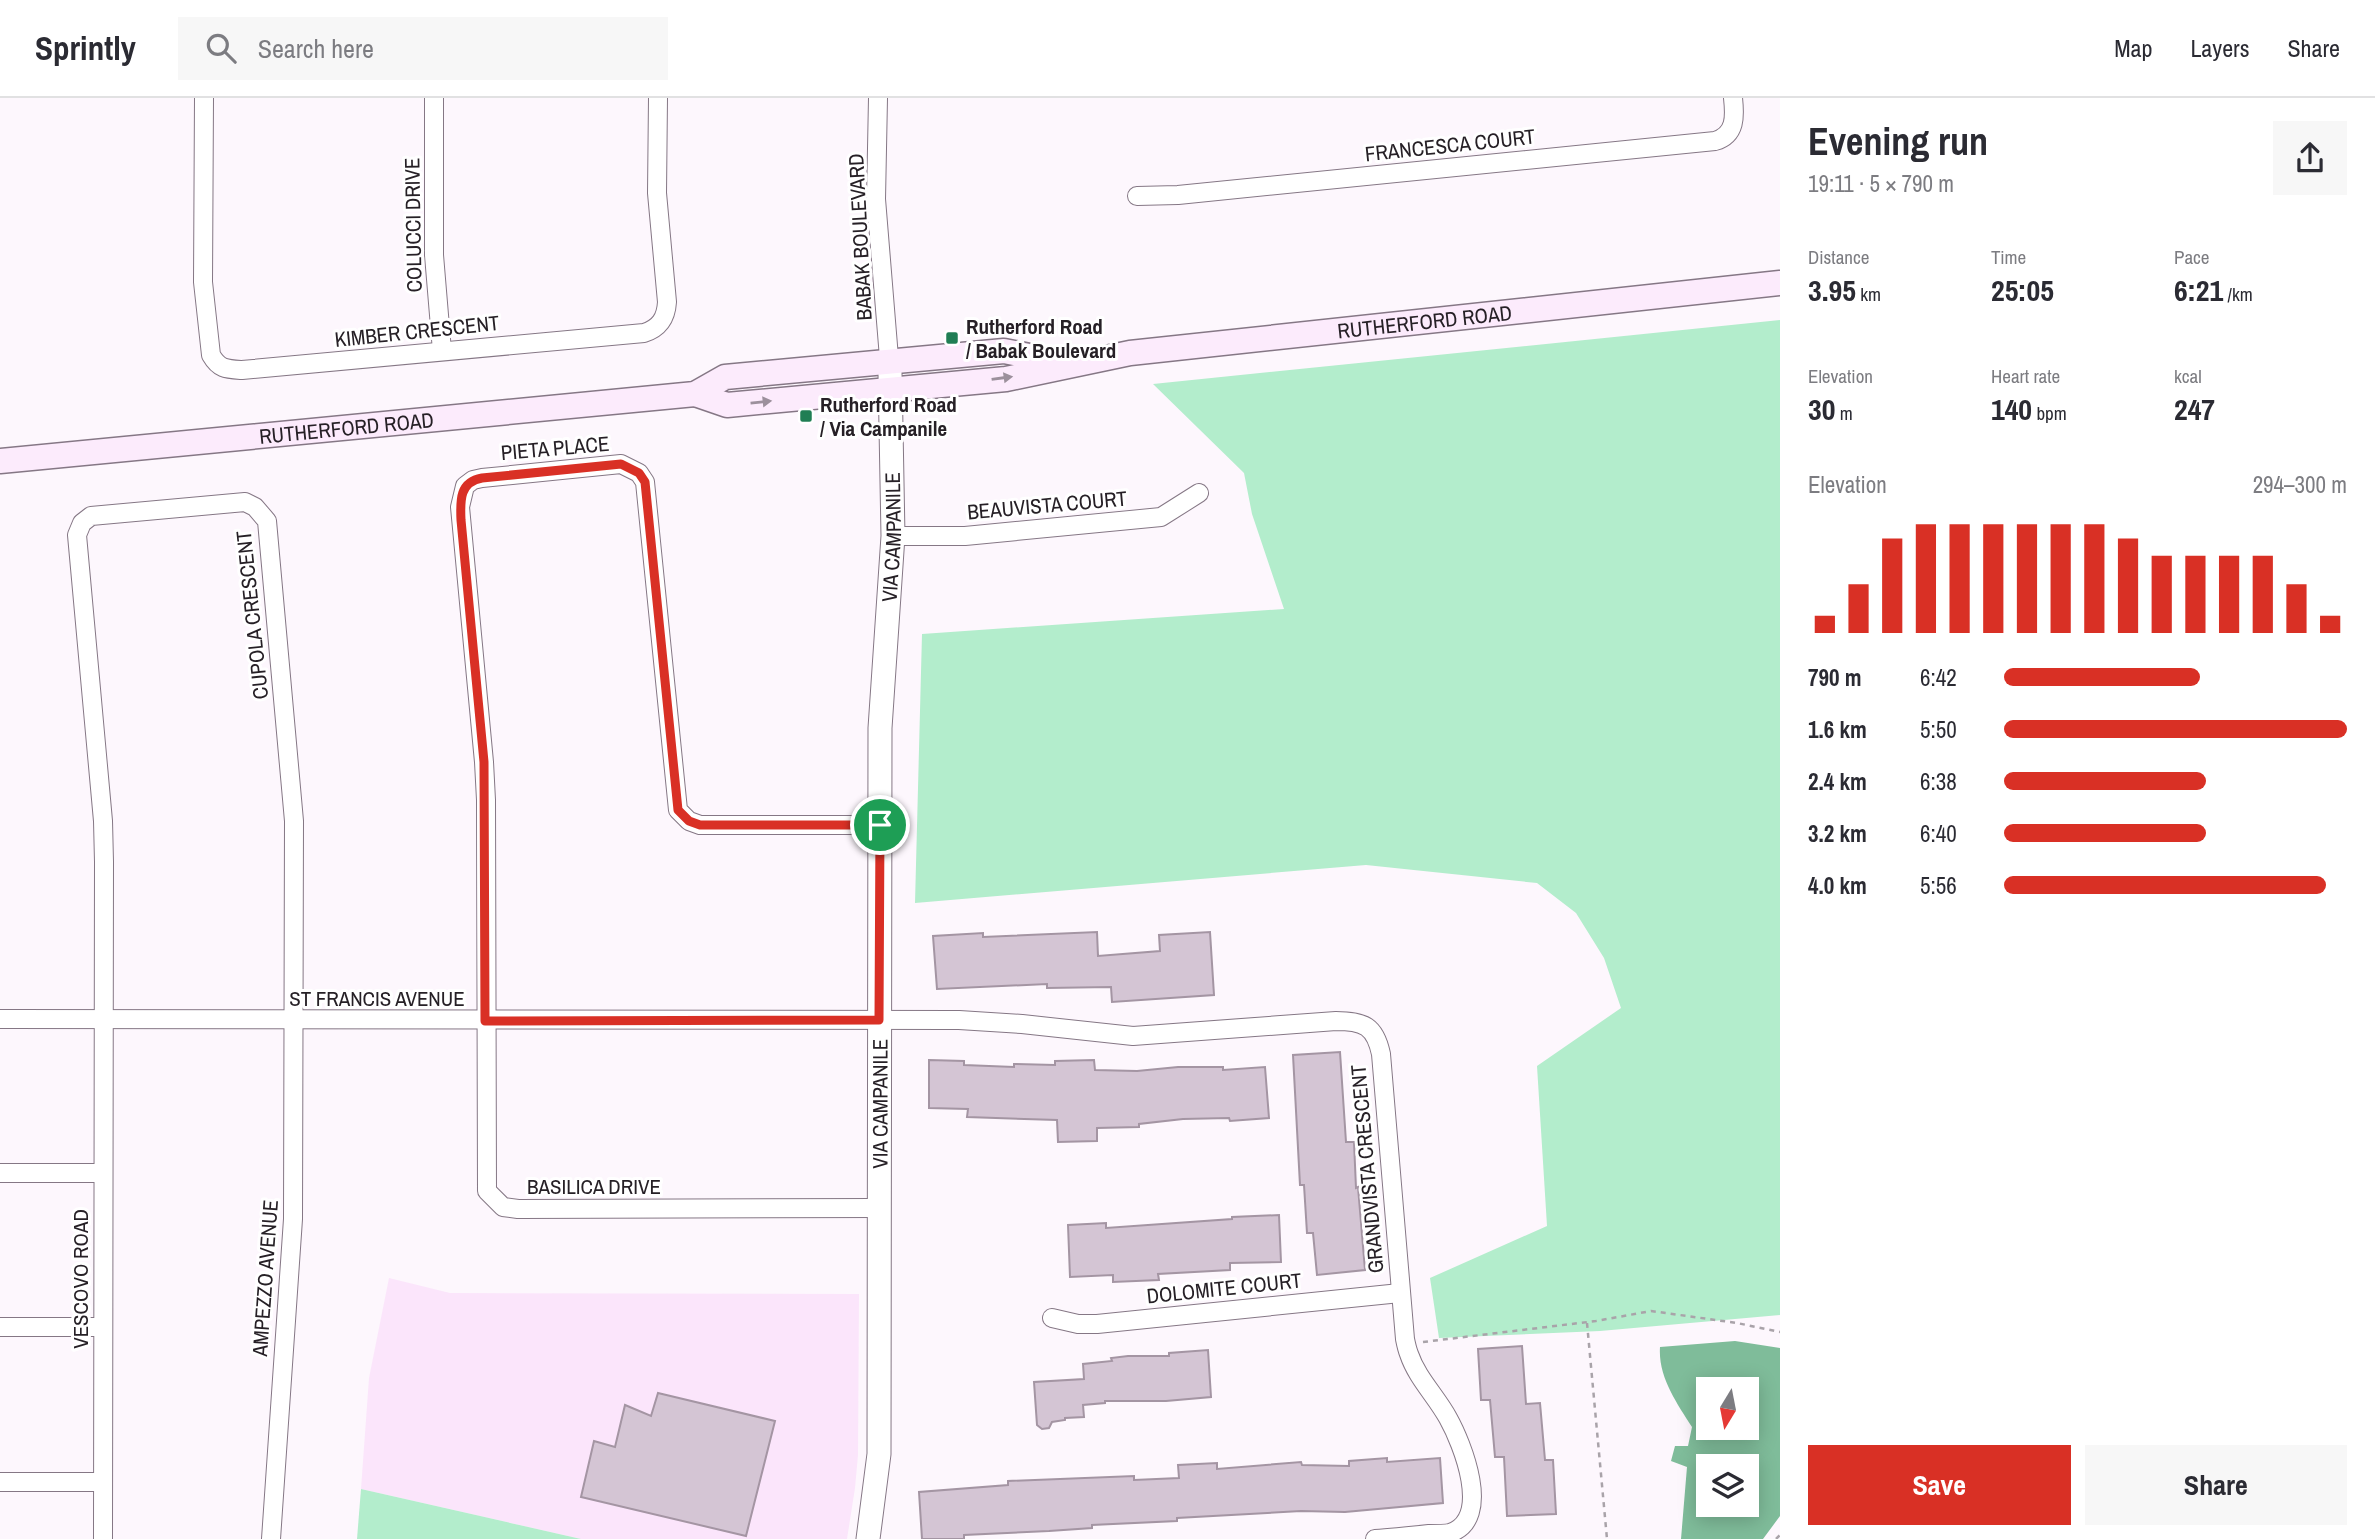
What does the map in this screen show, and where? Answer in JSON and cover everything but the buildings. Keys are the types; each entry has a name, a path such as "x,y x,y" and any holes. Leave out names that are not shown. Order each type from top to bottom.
{"main road":[{"name":"RUTHERFORD ROAD","path":"0,460 695,394 727,405 890,375 1006,379 1130,353 1780,284"}],"street":[{"name":"KIMBER CRESCENT","path":"204,98 203,282 211,355 216,364 227,369 258,369 644,333 653,330 666,314 667,302 657,193 658,98"},
{"name":"COLUCCI DRIVE","path":"434,98 433,255 442,351"},
{"name":"BABAK BOULEVARD","path":"878,98 876,199 890,375"},
{"name":"FRANCESCA COURT","path":"1137,196 1178,195 1715,141 1723,139 1730,132 1733,123 1733,98"},
{"name":"VIA CAMPANILE","path":"868,1539 878,1454 881,704 892,536 890,375"},
{"name":"PIETA PLACE","path":"485,1021 484,762 460,507 465,485 473,480 621,464 639,473 645,482 675,796 678,810 689,821 700,825 723,826 880,825"},
{"name":"BEAUVISTA COURT","path":"892,536 965,536 1161,517 1199,493"},
{"name":"CUPOLA CRESCENT","path":"104,1020 103,821 77,545 78,529 86,519 99,515 245,502 267,521 294,821 294,1020"},
{"name":"ST FRANCIS AVENUE","path":"0,1019 879,1020"},
{"name":"VESCOVO ROAD","path":"103,1539 104,1020"},
{"name":"AMPEZZO AVENUE","path":"271,1539 293,1219 294,1020"},
{"name":"GRANDVISTA CRESCENT","path":"879,1020 982,1020 1133,1036 1336,1021 1353,1021 1370,1028 1378,1040 1381,1054 1401,1293 1409,1355 1461,1443 1471,1476 1472,1502 1470,1514 1463,1525 1450,1532 1375,1539"},
{"name":"BASILICA DRIVE","path":"485,1021 487,1191 503,1207 879,1208"},
{"path":"0,1173 103,1173"},
{"name":"DOLOMITE COURT","path":"1052,1318 1079,1324 1097,1324 1401,1293"},
{"path":"0,1327 102,1327"},
{"path":"0,1482 103,1482"}],"path":[{"path":"1419,1342 1587,1322 1651,1311 1780,1332"},
{"path":"1587,1322 1607,1539"},
{"path":"1776,1539 1780,1535"}],"shaded area":[{"path":"1780,320 1780,1315 1600,1331 1439,1338 1430,1278 1547,1226 1537,1066 1621,1008 1604,958 1576,913 1537,883 1366,865 915,903 922,634 1284,609 1252,514 1244,473 1153,384"},
{"path":"389,1278 450,1293 859,1294 858,1455 847,1539 581,1539 361,1489 369,1378"},
{"path":"1735,1341 1780,1348 1780,1516 1763,1539 1681,1539 1687,1467 1671,1461 1675,1446 1688,1446 1692,1427 1665,1379 1660,1347"},
{"path":"361,1489 581,1539 357,1539"}],"place":[{"name":"Rutherford Road / Babak Boulevard","path":"952,338"},
{"name":"Rutherford Road / Via Campanile","path":"806,416"}],"route":[{"path":"621,464 639,473 645,482 678,810 689,821 700,825 880,825 879,1020 485,1021 486,800 460,507 465,485 482,478 621,464"}]}
